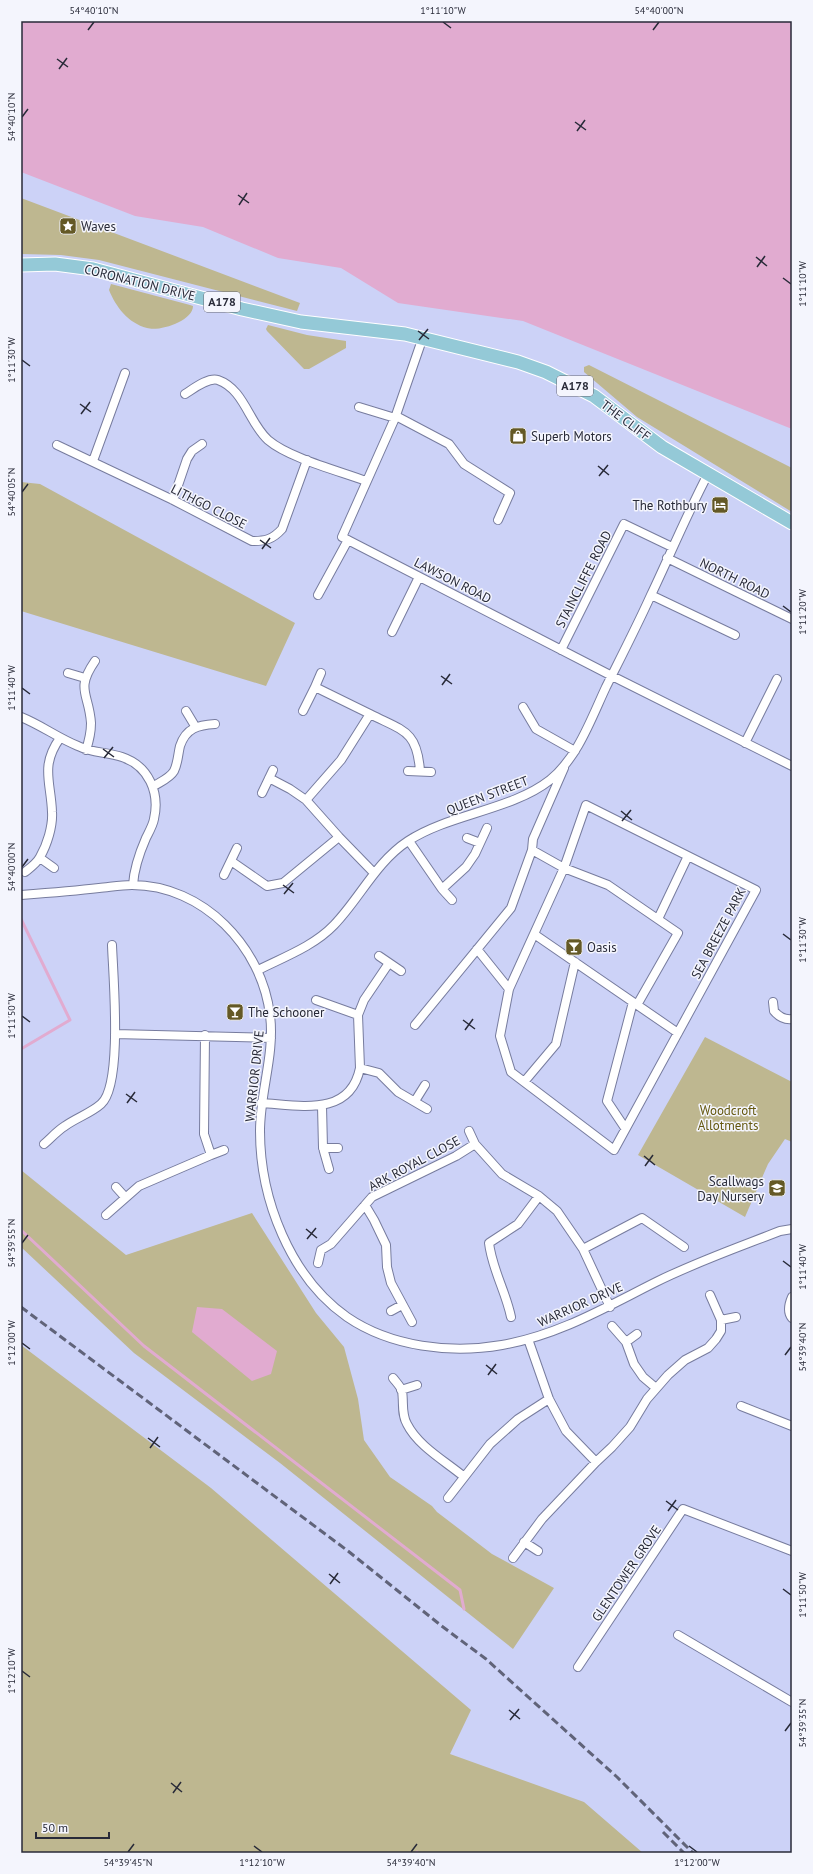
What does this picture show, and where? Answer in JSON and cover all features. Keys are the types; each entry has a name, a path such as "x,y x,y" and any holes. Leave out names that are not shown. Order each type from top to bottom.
{"main road":[{"name":"CORONATION DRIVE","path":"21,265 55,264 93,269 301,322 423,337"},
{"name":"THE CLIFF","path":"423,337 518,362 572,384 594,396 662,447 792,523"}],"street":[{"path":"318,594 348,540 342,537 395,417 423,337"},
{"path":"92,461 124,373"},
{"path":"185,394 207,381 215,379 225,383 233,389 268,440 307,460 366,481"},
{"path":"359,407 395,417 449,444 464,464 510,493 498,520"},
{"path":"173,500 187,459 192,451 202,444"},
{"name":"LITHGO CLOSE","path":"57,445 173,500 243,537 252,540 265,541 274,538 282,529 307,460"},
{"name":"QUEEN STREET","path":"258,970 310,944 332,927 354,902 374,872 391,855 409,841 434,828 532,792 550,780 565,766 575,751 612,676 708,474"},
{"name":"STAINCLIFFE ROAD","path":"561,650 624,524 672,547"},
{"name":"LAWSON ROAD","path":"348,540 612,676 792,766"},
{"name":"NORTH ROAD","path":"667,558 792,619"},
{"path":"392,632 419,577"},
{"path":"651,595 735,635"},
{"path":"86,750 91,730 85,691 85,678 96,661"},
{"path":"303,711 321,672"},
{"path":"68,674 85,678"},
{"path":"745,743 777,678"},
{"path":"315,687 400,729 412,739 419,754 420,771"},
{"path":"523,708 536,729 575,751"},
{"path":"186,711 195,726"},
{"path":"306,800 341,760 370,714"},
{"path":"21,717 36,723 60,738 86,750 122,757 131,761 145,774 154,786 156,804 154,820 134,869 133,885"},
{"path":"154,786 166,779 174,771 179,756 180,746 195,726 215,724"},
{"path":"25,872 40,858 50,830 52,814 48,786 49,760 54,747 60,738"},
{"path":"415,1025 511,908 532,850 533,840 565,766"},
{"path":"262,793 273,770"},
{"path":"408,771 431,772"},
{"path":"269,778 290,789 306,800 339,838 374,872"},
{"name":"SEA BREEZE PARK","path":"586,804 688,856 756,890 614,1150 511,1072 500,1036 509,988 564,868 586,804"},
{"path":"442,889 466,867 487,828"},
{"path":"231,861 267,886 273,886 282,883 339,838"},
{"path":"467,838 480,843"},
{"path":"409,841 442,889 452,900"},
{"path":"224,875 237,848"},
{"path":"532,850 564,868 608,885 678,933 635,1003 607,1101 625,1128"},
{"path":"658,919 688,856"},
{"path":"40,858 54,868"},
{"name":"WARRIOR DRIVE","path":"21,895 133,885 160,889 180,895 206,909 229,928 248,951 258,970 266,993 271,1016 271,1038 261,1103 260,1132 262,1160 267,1188 276,1218 286,1241 304,1272 314,1285 346,1316 374,1332 406,1342 446,1349 480,1348 528,1339 551,1332 610,1307 679,1271 780,1231 792,1230"},
{"path":"534,934 678,1033"},
{"path":"44,1144 65,1126 102,1104 109,1090 113,1075 116,1034 112,945"},
{"path":"477,949 509,988"},
{"path":"379,956 401,971"},
{"path":"524,1082 556,1044 575,962"},
{"path":"261,1103 322,1106 337,1101 350,1090 358,1076 360,1068 358,1015 364,1000 389,963"},
{"path":"316,1000 358,1015"},
{"path":"773,1002 774,1011 778,1016 792,1019"},
{"path":"116,1034 205,1035 271,1038"},
{"path":"205,1035 204,1134 211,1155"},
{"path":"360,1068 379,1073 398,1092 427,1109"},
{"path":"415,1101 425,1085"},
{"path":"322,1106 323,1148 328,1169"},
{"name":"ARK ROYAL CLOSE","path":"469,1131 475,1144 502,1174 539,1196 557,1211 583,1249 610,1307"},
{"name":"ARK ROYAL CLOSE","path":"318,1263 321,1250 331,1244 372,1198 456,1156 475,1144"},
{"path":"323,1148 338,1148"},
{"path":"106,1215 125,1197 149,1180 224,1150"},
{"path":"116,1187 125,1197"},
{"path":"511,1317 507,1300 491,1259 489,1243 518,1224 539,1196"},
{"name":"ARK ROYAL CLOSE","path":"365,1205 386,1245 387,1267 391,1283 412,1322"},
{"path":"583,1249 642,1218 684,1246"},
{"path":"513,1558 542,1519 630,1427 656,1388 668,1374 685,1360 708,1348 716,1339 721,1331 721,1320 710,1295"},
{"path":"792,1297 789,1304 789,1315 792,1318"},
{"path":"391,1311 402,1305"},
{"path":"721,1320 736,1317"},
{"path":"612,1326 626,1342 634,1364 643,1377 656,1388"},
{"path":"626,1342 637,1334"},
{"path":"528,1339 548,1400 566,1431 596,1462"},
{"path":"393,1378 402,1390 403,1410 406,1424 416,1437 463,1476"},
{"path":"402,1390 417,1384"},
{"path":"448,1498 463,1476 490,1444 518,1419 548,1400"},
{"path":"740,1406 792,1426"},
{"name":"GLENTOWER GROVE","path":"578,1667 683,1508 792,1551"},
{"path":"524,1542 538,1551"},
{"path":"678,1635 792,1702"}],"green space":[{"path":"21,198 300,303 297,311 99,260 61,255 21,254"},
{"path":"111,284 193,306 192,311 182,321 167,327 152,329 140,326 128,318 119,308 109,290"},
{"path":"268,325 307,335 346,341 346,348 309,369 304,369 267,331 266,329"},
{"path":"589,365 792,468 792,512 637,417 584,372 584,367"},
{"path":"21,482 40,484 295,623 266,686 21,611"},
{"name":"Woodcroft Allotments","path":"705,1037 792,1082 792,1142 785,1139 768,1164 745,1217 638,1155"},
{"path":"21,1170 126,1255 252,1213 316,1313 344,1347 358,1399 364,1440 390,1477 432,1506 437,1512 492,1554 554,1588 513,1649 280,1463 134,1353 21,1247"},
{"path":"21,1345 211,1488 471,1710 450,1754 584,1802 643,1853 21,1853"}],"shaded area":[{"path":"21,21 792,21 792,429 523,321 398,303 341,268 278,258 203,227 135,216 21,172"},
{"path":"197,1307 222,1309 277,1351 271,1374 252,1381 192,1332"}],"waterway":[{"path":"21,919 70,1020 21,1049"},
{"path":"21,1230 144,1346 460,1590 464,1609"}],"railway":[{"path":"21,1307 348,1551 443,1627 486,1659 617,1777 693,1853"},
{"path":"663,1832 684,1853"}],"place":[{"name":"Waves","path":"68,226"},
{"name":"Superb Motors","path":"518,436"},
{"name":"The Rothbury","path":"720,505"},
{"name":"Oasis","path":"574,947"},
{"name":"The Schooner","path":"235,1012"},
{"name":"Scallwags Day Nursery","path":"777,1188"}]}
